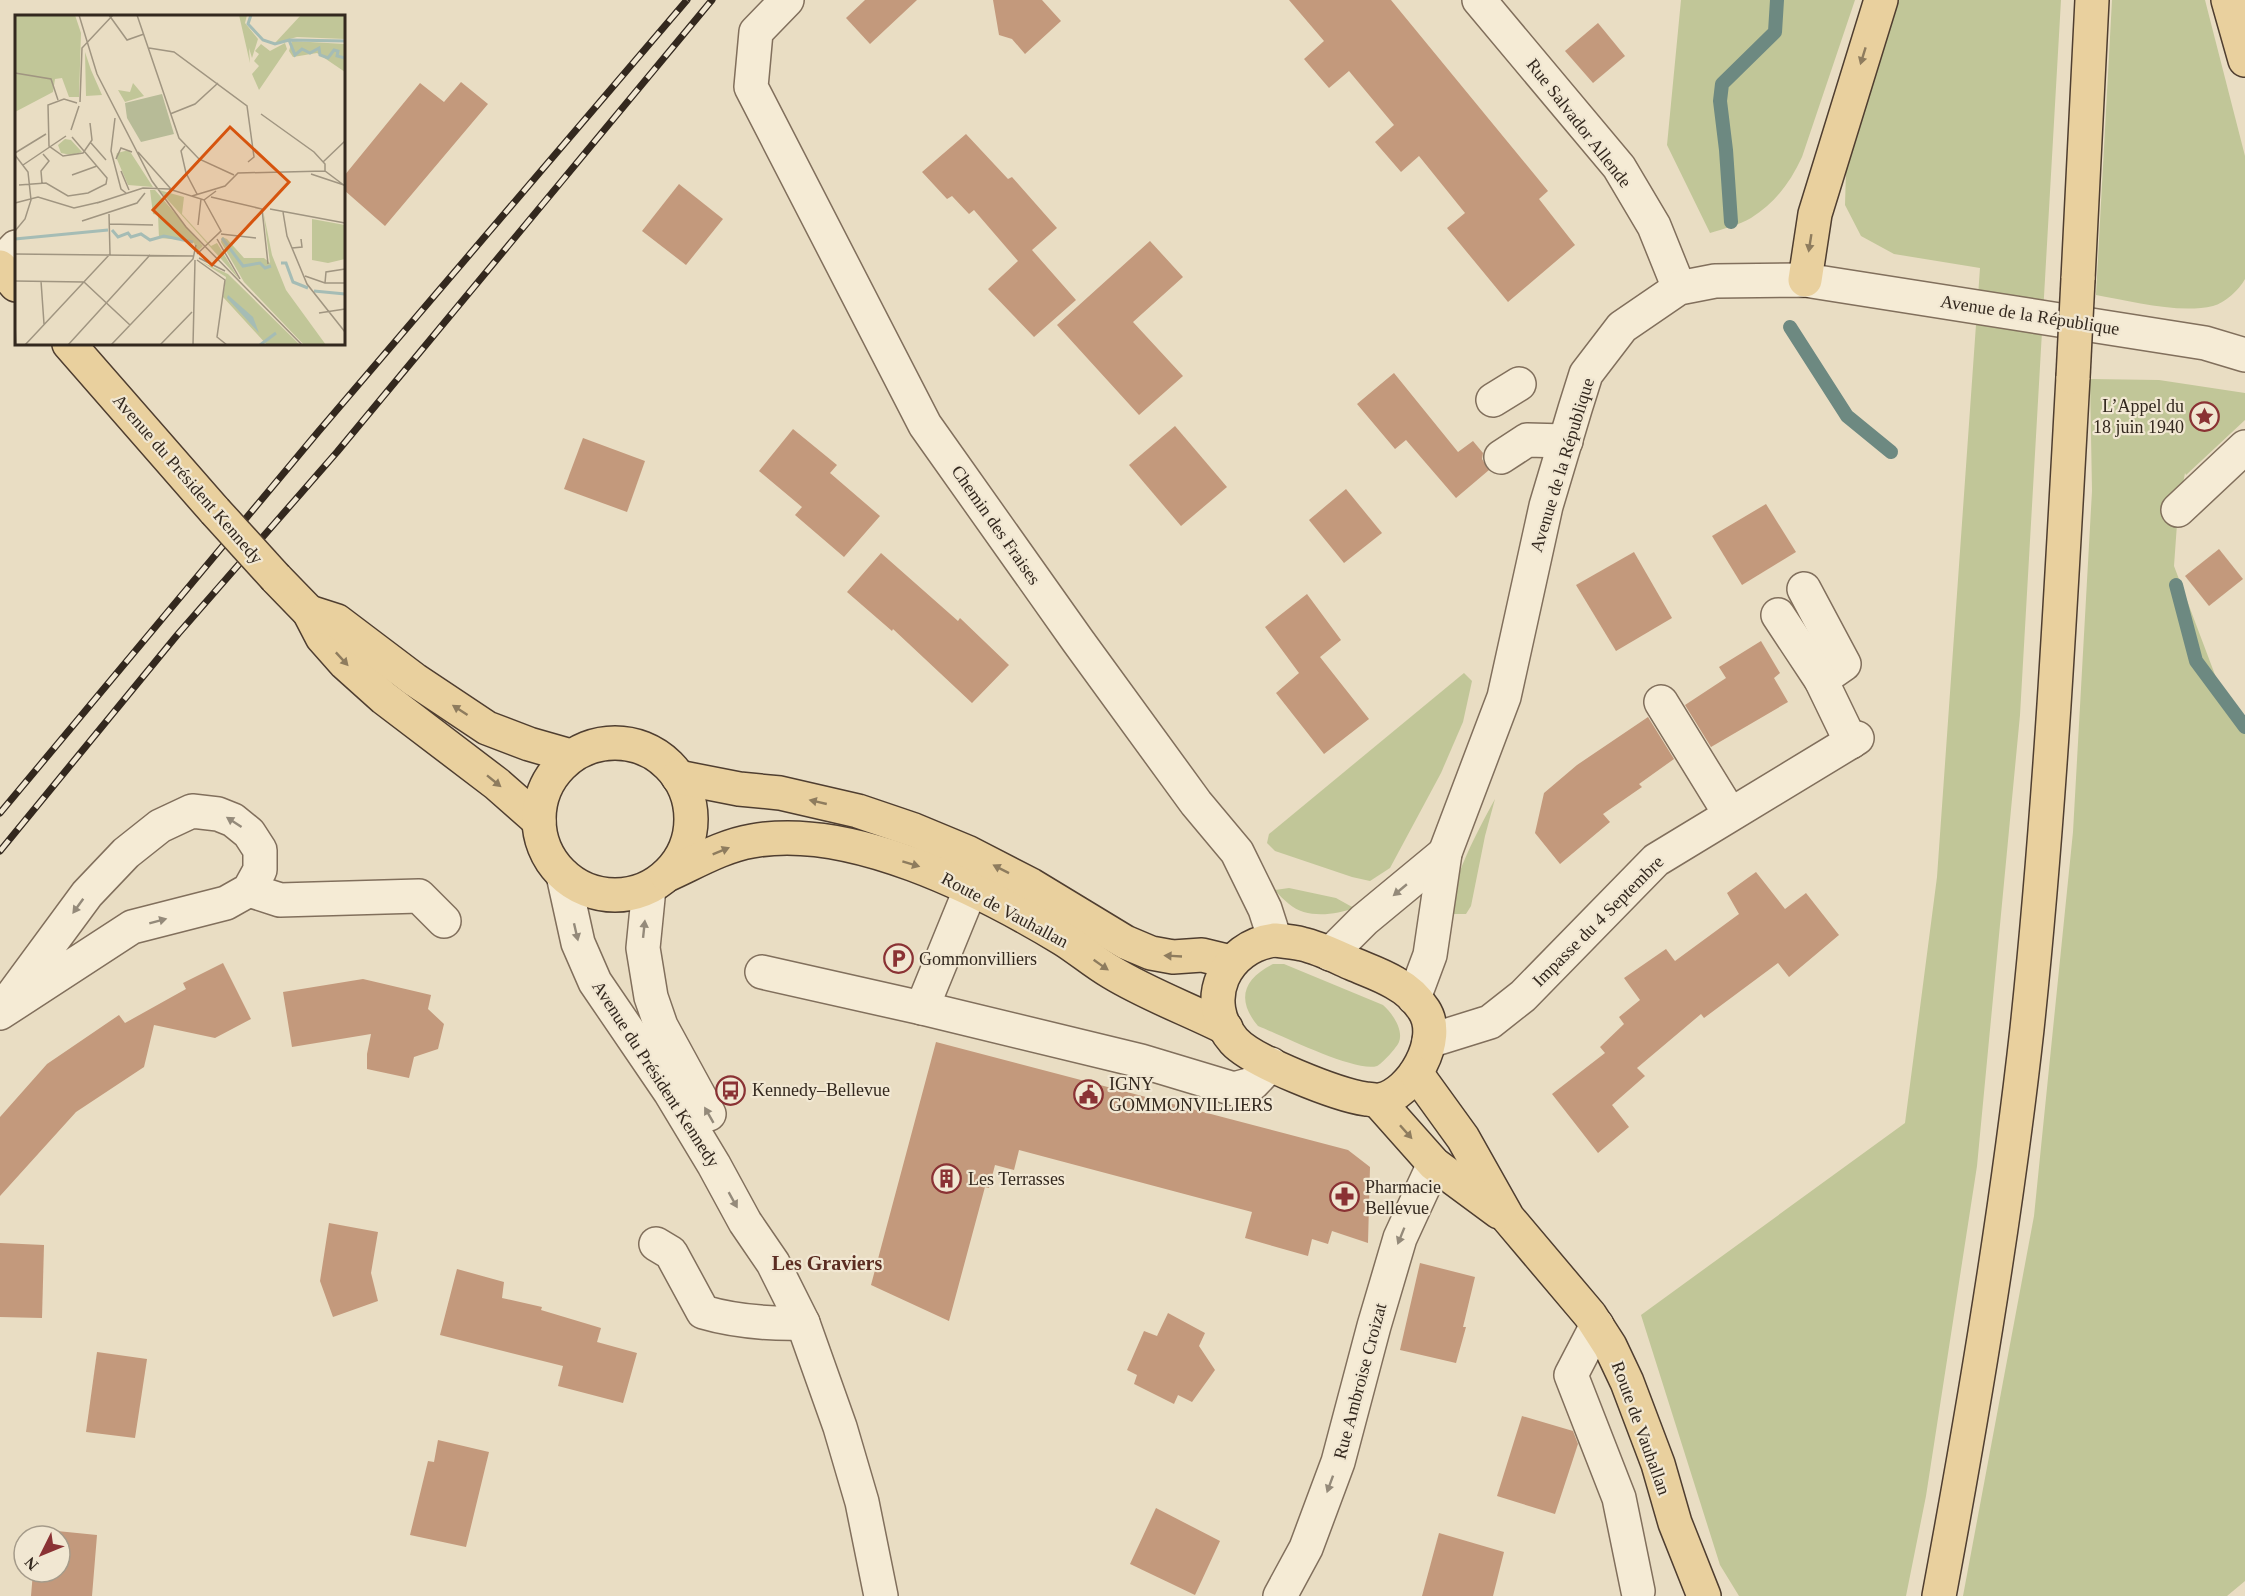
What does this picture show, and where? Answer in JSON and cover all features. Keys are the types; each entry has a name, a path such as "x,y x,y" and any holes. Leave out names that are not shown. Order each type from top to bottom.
{"main road":[{"path":"1805,280 1815,214 1881,0"},
{"path":"1939,1596 1979,1380 2027,1030 2060,618 2092,0"},
{"path":"2228,0 2245,60"},
{"path":"0,266 15,284"},
{"name":"Avenue du Président Kennedy","path":"70,345 215,511 309,612 322,637 345,663 384,698 497,784 539,821"},
{"name":"Avenue du Président Kennedy","path":"309,612 337,621 415,680 487,728 529,744 571,756"},
{"path":"611,742 624,743 650,752 678,777 687,793 691,823 685,850 658,881 620,896 596,893 575,884 551,863 544,846 539,821 542,796 554,774 571,756 596,745 611,742"},
{"name":"Route de Vauhallan","path":"678,777 739,789 780,793 858,811 914,830 967,852 1031,885 1125,942 1151,953 1173,957 1202,955 1231,962 1223,974 1219,992 1219,1011 1226,1028 1246,1052 1351,1097 1378,1101 1434,1164 1508,1218"},
{"name":"Route de Vauhallan","path":"658,881 726,849 751,841 779,838 816,839 860,848 928,869 970,888 1065,940 1112,972 1226,1028"},
{"path":"1231,962 1244,951 1261,942 1275,940 1304,944 1396,983 1414,998 1425,1012 1431,1025 1430,1041 1409,1083 1396,1093 1378,1101"},
{"name":"Route de Vauhallan","path":"1416,1073 1462,1138 1508,1218 1597,1325 1610,1346 1628,1382 1658,1464 1675,1523 1704,1596"}],"street":[{"name":"Chemin des Fraises","path":"787,0 756,32 750,87 925,425 1196,803 1236,852 1265,909 1275,940"},
{"name":"Rue Salvador Allende","path":"1479,0 1619,167 1654,226 1679,288"},
{"path":"0,266 15,248"},
{"name":"Avenue de la République","path":"1414,998 1430,955 1445,853 1504,697 1546,506 1586,374 1622,327 1679,288 1715,281 1805,280 2236,347"},
{"path":"1501,457 1527,440 1566,441"},
{"path":"2178,510 2245,447"},
{"path":"1779,615 1821,680 1844,664 1804,589"},
{"name":"Impasse du 4 Septembre","path":"1430,1041 1490,1022 1524,996 1656,860 1854,740 1821,680"},
{"path":"1661,702 1731,814"},
{"path":"192,811 218,814 233,820 249,833 260,850 260,870 249,890 226,903 132,927 0,1012 87,894 126,853 160,826 192,811"},
{"name":"Avenue de la République","path":"1330,954 1364,920 1445,853"},
{"name":"Avenue du Président Kennedy","path":"563,875 578,943 595,982 670,1092 745,1222 773,1263 802,1323 840,1427 862,1502 881,1596"},
{"name":"Avenue du Président Kennedy","path":"658,881 643,948 651,997 661,1026 682,1068 767,1215 773,1263"},
{"path":"922,1008 970,888"},
{"path":"249,890 280,900 419,896 444,921"},
{"path":"762,972 1142,1060 1234,1089 1252,1084 1271,1064"},
{"name":"Rue Ambroise Croizat","path":"1280,1596 1306,1548 1338,1462 1400,1238 1434,1164"},
{"path":"656,1244 671,1253 703,1312 764,1324 802,1323"},
{"path":"1597,1325 1571,1375 1619,1498 1638,1591"}],"green space":[{"path":"1681,0 1855,0 1802,157 1792,175 1775,199 1760,212 1741,223 1710,233 1667,145"},
{"path":"1898,0 2061,0 2020,715 1977,1166 1926,1496 1906,1596 1739,1596 1720,1565 1641,1315 1905,1123 1937,877 1980,268 1894,254 1861,236 1845,205 1846,171"},
{"path":"2112,0 2205,0 2245,156 2245,279 2231,296 2213,306 2170,308 2096,295"},
{"path":"2090,379 2159,380 2245,393 2245,420 2186,475 2185,473 2178,510 2174,566 2229,712 2245,732 2245,1581 2227,1596 1963,1596 2034,1216 2073,832 2092,491"},
{"path":"1464,673 1472,681 1463,722 1441,773 1390,868 1370,881 1275,851 1267,843 1269,834"},
{"path":"1495,799 1471,906 1466,914 1448,914 1461,869"},
{"path":"1289,888 1336,898 1354,908 1330,914 1304,912 1289,904 1275,890"},
{"path":"1273,964 1284,964 1383,1005 1398,1026 1400,1037 1398,1044 1379,1065 1367,1067 1336,1059 1258,1026 1247,1007 1246,991 1255,976"}],"building":[{"path":"865,0 917,0 870,44 846,18"},
{"path":"993,0 1042,0 1061,21 1025,54 1012,39 999,35"},
{"path":"1289,0 1391,0 1548,191 1539,199 1575,245 1508,302 1447,228 1465,213 1419,156 1401,172 1375,142 1394,125 1349,71 1329,88 1304,59 1324,41"},
{"path":"1598,23 1625,56 1593,83 1565,51"},
{"path":"461,82 488,104 385,226 345,191 345,175 420,83 444,102"},
{"path":"966,134 1008,179 1012,177 1057,228 1032,250 1076,300 1034,337 988,289 1018,261 974,210 969,214 952,196 947,199 922,172"},
{"path":"679,184 723,219 686,265 642,231"},
{"path":"1150,241 1183,277 1133,322 1183,376 1139,415 1057,325"},
{"path":"1394,373 1458,452 1473,441 1483,453 1482,459 1489,470 1456,498 1406,440 1395,449 1357,404"},
{"path":"1175,426 1227,487 1181,526 1129,465"},
{"path":"793,429 837,465 830,473 880,516 844,557 795,515 802,507 759,471"},
{"path":"583,438 645,461 627,512 564,489"},
{"path":"1346,489 1382,533 1344,563 1309,520"},
{"path":"1766,504 1796,552 1742,585 1712,536"},
{"path":"2219,549 2243,579 2209,606 2185,576"},
{"path":"1634,552 1672,618 1616,651 1576,585"},
{"path":"881,553 958,621 960,618 1009,665 972,703 893,629 892,631 847,592"},
{"path":"1307,594 1341,640 1320,657 1369,719 1324,754 1276,693 1299,673 1265,627"},
{"path":"1761,641 1780,673 1774,678 1788,702 1711,747 1685,705 1726,678 1719,667"},
{"path":"1648,717 1674,759 1639,784 1642,787 1603,814 1610,822 1560,864 1535,833 1544,793 1577,765"},
{"path":"1756,872 1785,909 1806,893 1839,935 1789,977 1778,963 1704,1018 1701,1014 1637,1068 1645,1076 1612,1105 1629,1127 1598,1153 1552,1094 1605,1053 1600,1047 1624,1024 1619,1017 1640,1000 1624,978 1666,949 1675,961 1739,914 1727,893"},
{"path":"223,963 251,1019 215,1038 154,1025 144,1067 76,1112 0,1196 0,1117 47,1064 119,1015 125,1023 186,989 183,983"},
{"path":"363,979 431,995 428,1009 444,1024 438,1049 414,1057 409,1078 367,1069 371,1034 292,1047 283,992"},
{"name":"Les Terrasses","path":"936,1042 1348,1150 1370,1167 1368,1243 1332,1231 1328,1244 1312,1239 1308,1256 1245,1238 1252,1212 1019,1150 1014,1170 995,1165 989,1188 985,1187 949,1321 871,1285"},
{"path":"329,1223 378,1232 371,1273 378,1301 333,1317 320,1281"},
{"path":"0,1243 44,1245 42,1318 0,1317"},
{"path":"1420,1263 1475,1277 1463,1327 1466,1327 1456,1363 1400,1350"},
{"path":"457,1269 504,1282 502,1298 542,1307 541,1310 601,1328 597,1342 637,1353 623,1403 558,1386 563,1366 440,1335"},
{"path":"1168,1313 1205,1333 1199,1346 1215,1370 1192,1402 1178,1395 1174,1404 1134,1384 1137,1375 1127,1370 1144,1331 1157,1336"},
{"path":"97,1352 147,1359 135,1438 86,1432"},
{"path":"1522,1416 1573,1431 1578,1444 1555,1514 1497,1496"},
{"path":"438,1440 489,1452 466,1547 410,1535 428,1461 434,1462"},
{"path":"1156,1508 1220,1541 1195,1595 1130,1564"},
{"path":"72,1532 97,1535 92,1596 31,1596 32,1584 72,1584"},
{"path":"1439,1533 1504,1552 1493,1596 1422,1596"}],"waterway":[{"path":"1731,222 1720,101 1722,84 1775,32 1777,0"},
{"path":"1790,327 1847,416 1891,452"},
{"path":"2176,585 2196,661 2245,727"}],"railway":[{"path":"0,813 318,432 687,0"},
{"path":"0,851 178,634 337,452 712,0"}],"place":[{"name":"L’Appel du 18 juin 1940","path":"2205,416"},
{"name":"Gommonvilliers","path":"898,959"},
{"name":"Kennedy–Bellevue","path":"731,1090"},
{"name":"IGNY GOMMONVILLIERS","path":"1088,1094"},
{"name":"Les Terrasses","path":"947,1179"},
{"name":"Pharmacie Bellevue","path":"1344,1197"}],"district":[{"name":"Les Graviers","path":"827,1263"}]}
